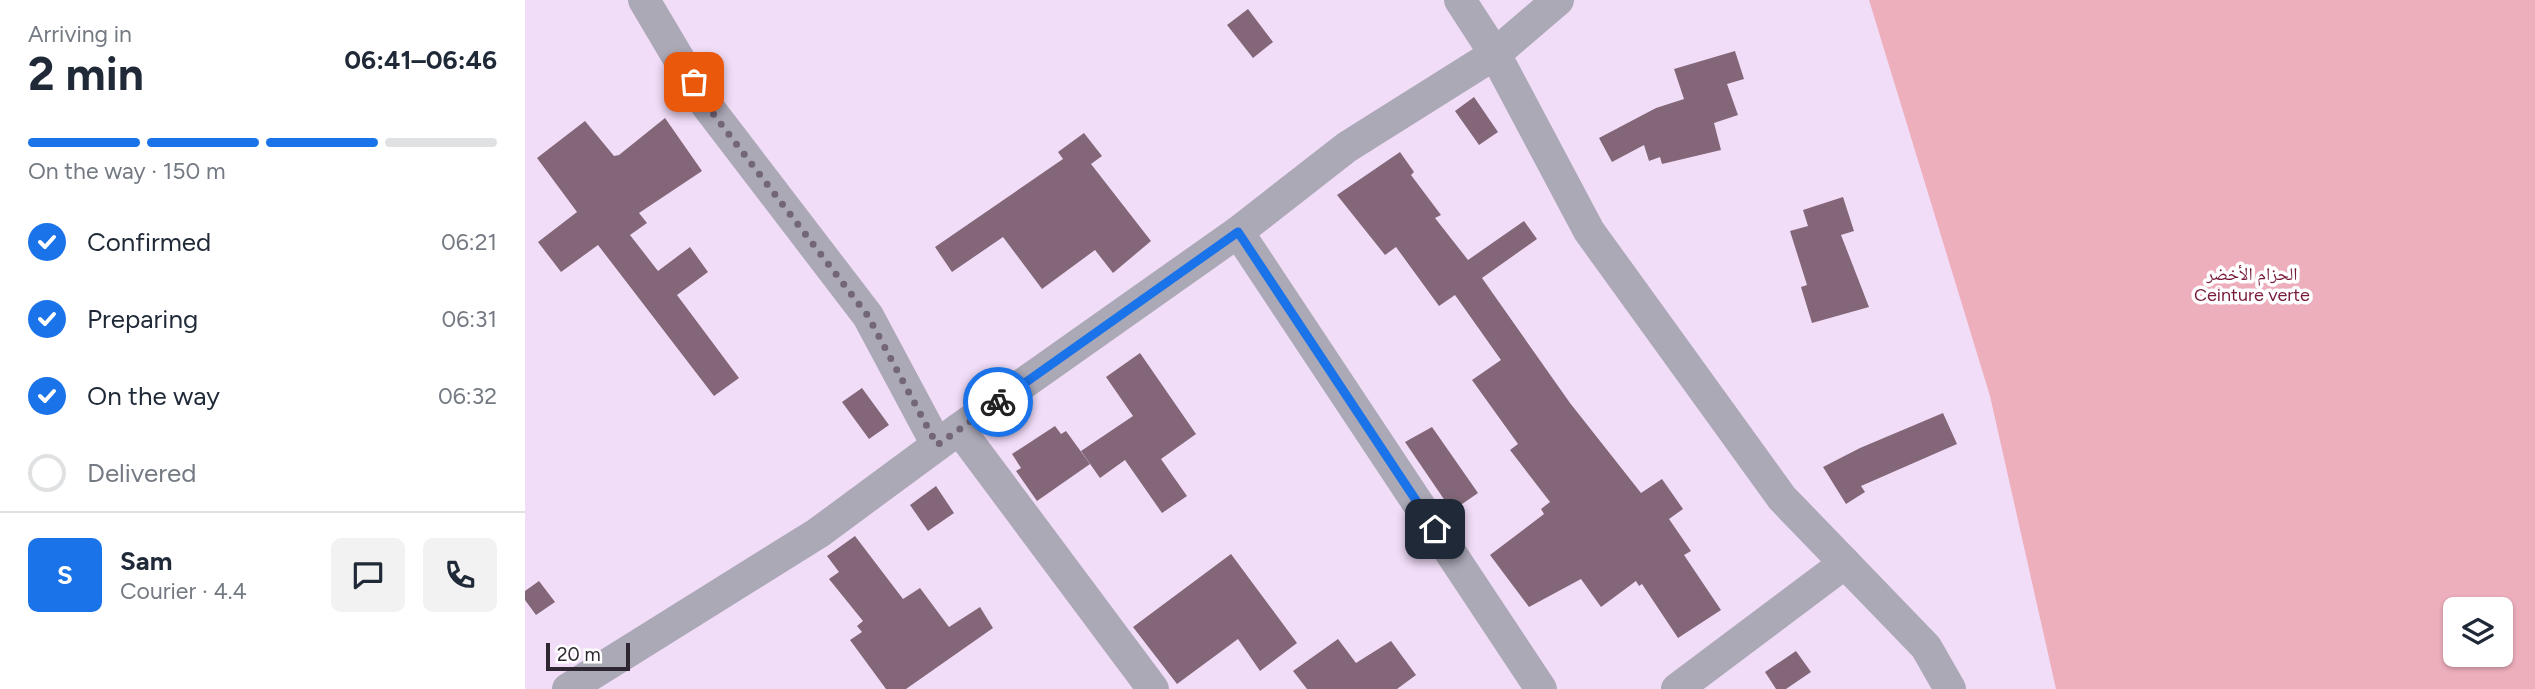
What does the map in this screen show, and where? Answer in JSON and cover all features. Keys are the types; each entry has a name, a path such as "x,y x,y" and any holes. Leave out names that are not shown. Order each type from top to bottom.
{"street":[{"path":"644,0 705,103 868,316 948,437 1153,689"},
{"path":"1460,0 1495,54 1589,230 1782,498 1926,647 1950,689"},
{"path":"568,689 818,533 948,437 1238,232 1347,147 1495,54 1558,0"},
{"path":"1238,232 1541,689"},
{"path":"1677,689 1845,563"}],"green space":[{"name":"الحزام الأخضر Ceinture verte","path":"1869,0 2535,0 2535,689 2056,689 1990,396"}],"building":[{"path":"1248,9 1273,42 1253,58 1227,25"},
{"path":"1735,51 1744,79 1727,84 1738,115 1714,123 1721,150 1662,164 1660,157 1649,161 1644,145 1612,162 1599,138 1656,108 1684,99 1674,69"},
{"path":"1474,97 1498,132 1479,145 1455,111"},
{"path":"665,118 702,171 639,213 647,223 630,235 658,271 690,247 708,272 677,295 739,378 714,396 598,245 561,272 538,242 577,212 537,158 585,121 614,156 619,155"},
{"path":"1084,133 1102,156 1091,164 1151,241 1113,273 1095,250 1042,289 1003,237 952,272 935,247 1063,159 1058,152"},
{"path":"1400,152 1414,172 1411,175 1441,215 1435,218 1468,260 1524,221 1537,239 1482,278 1570,403 1641,493 1662,479 1683,509 1669,519 1691,551 1684,555 1721,610 1678,638 1642,584 1639,586 1636,581 1601,607 1581,579 1529,607 1490,555 1544,514 1541,509 1550,502 1510,450 1518,444 1472,380 1501,360 1455,295 1439,306 1396,247 1385,255 1337,195"},
{"path":"1843,197 1854,231 1841,235 1869,307 1812,323 1801,287 1807,285 1790,231 1808,226 1803,210"},
{"path":"1140,353 1196,434 1161,459 1187,496 1162,513 1125,460 1100,478 1081,451 1133,416 1106,377"},
{"path":"862,388 889,425 869,439 842,402"},
{"path":"1943,413 1957,444 1861,486 1865,492 1846,504 1823,467 1860,448"},
{"path":"1055,426 1061,434 1066,431 1090,464 1037,501 1016,471 1021,468 1012,454"},
{"path":"1432,427 1478,493 1452,511 1405,442"},
{"path":"936,486 954,513 928,531 910,505"},
{"path":"855,536 903,599 920,588 949,627 980,607 993,628 906,689 886,689 850,640 862,632 857,626 863,621 829,579 839,572 827,556"},
{"path":"1231,554 1297,643 1260,671 1238,639 1177,684 1133,627"},
{"path":"539,581 555,602 536,615 525,600 525,591"},
{"path":"1338,639 1356,663 1391,641 1416,675 1397,689 1307,689 1293,671"},
{"path":"1796,651 1811,672 1786,689 1776,689 1765,672"}],"way so far":[{"path":"694,82 705,103 868,316 937,445 998,402"}],"route":[{"path":"998,402 1238,232 1435,529"}]}
